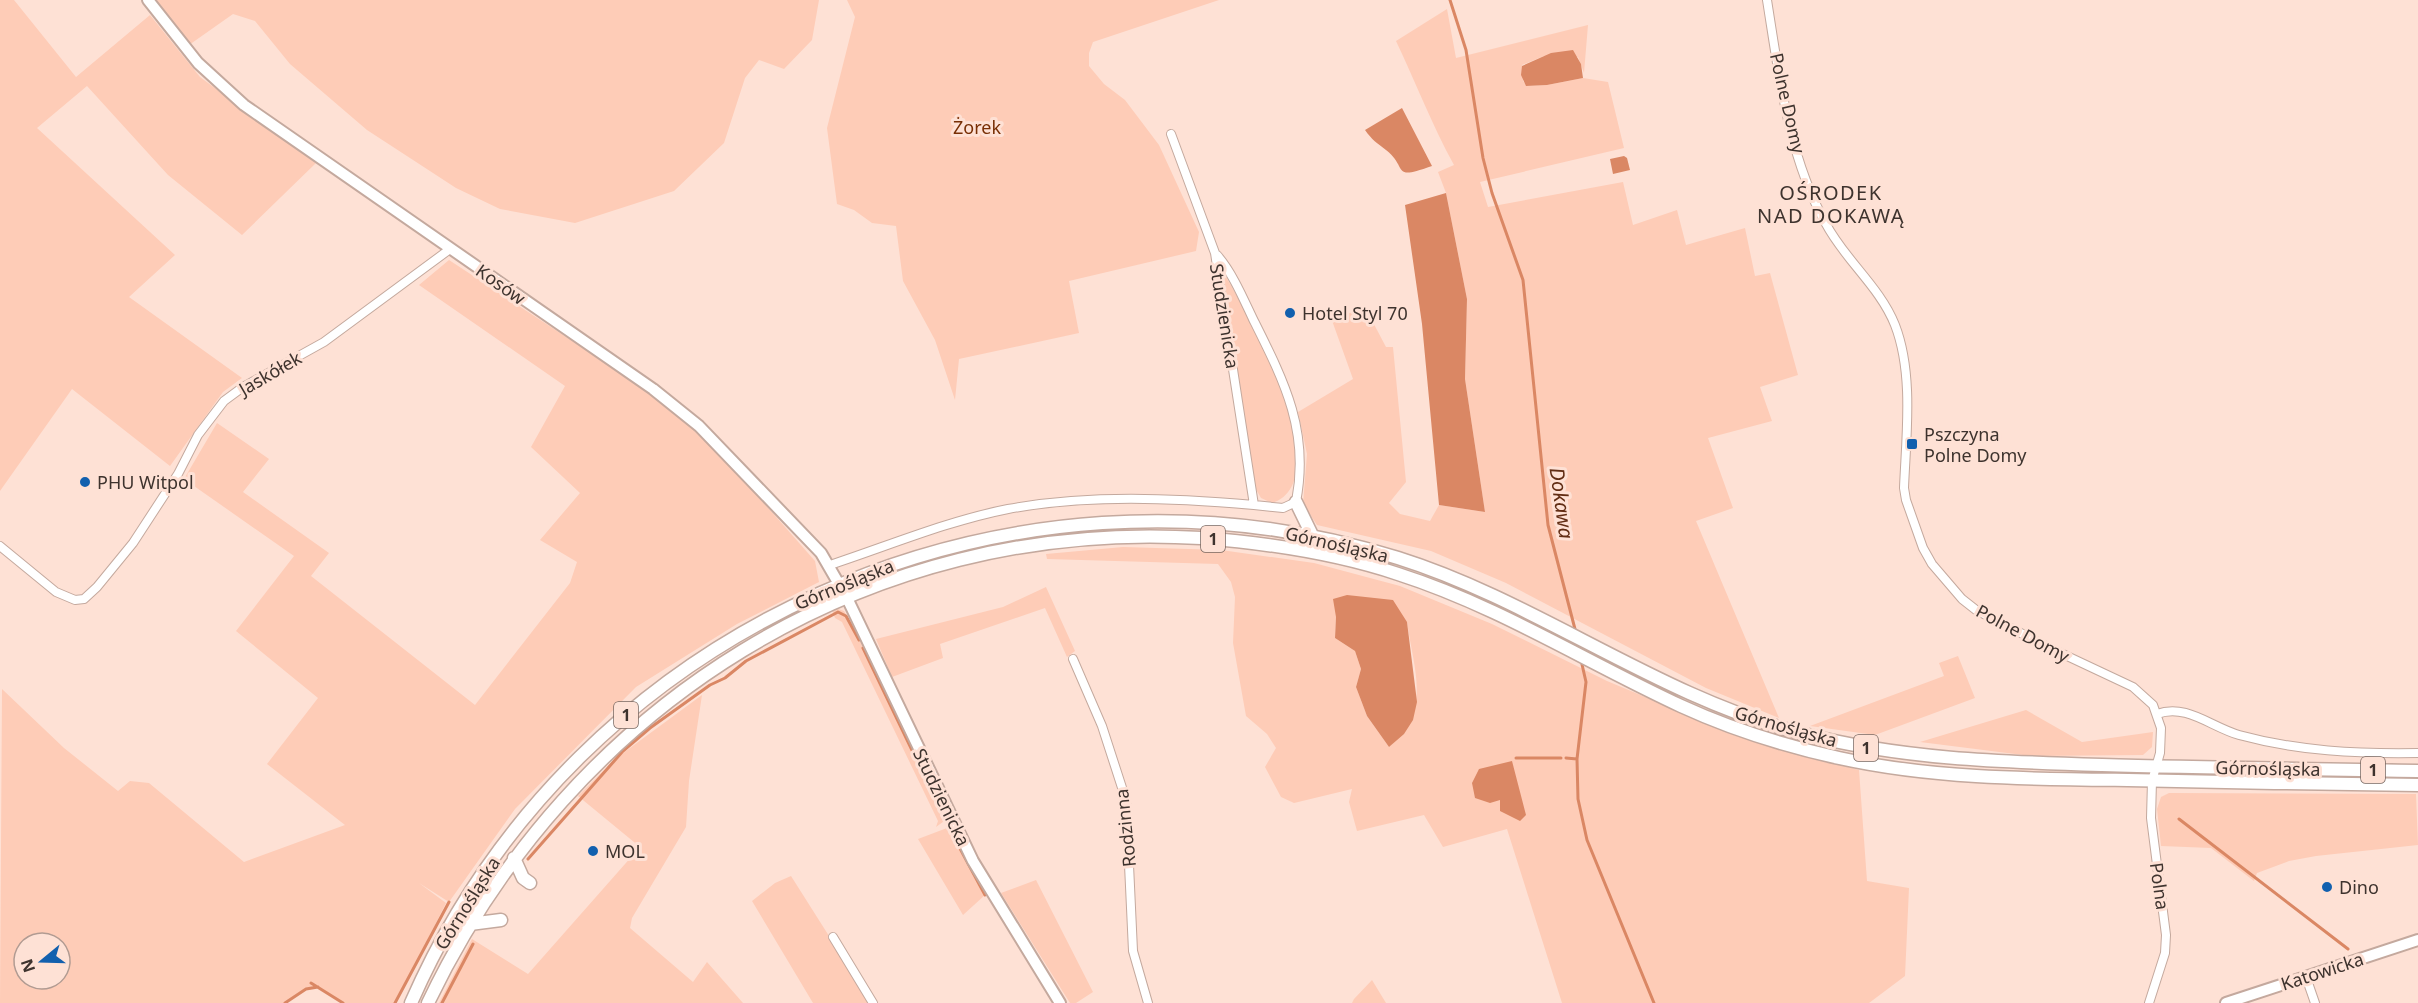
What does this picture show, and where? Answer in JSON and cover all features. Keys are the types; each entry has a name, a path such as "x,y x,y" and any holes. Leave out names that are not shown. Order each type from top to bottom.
{"main road":[{"path":"1296,502 1314,537"},
{"name":"Górnośląska","path":"411,1003 446,934 484,872 519,826 583,755 640,703 712,650 787,608 839,584 950,547 1014,533 1091,523 1207,523 1314,537 1355,546 1425,567 1484,591 1714,705 1800,733 1873,749 1995,762 2418,771"},
{"name":"Górnośląska","path":"428,1003 470,924 514,858 585,775 660,706 690,683 756,642 847,598 912,574 1017,548 1111,538 1219,540 1281,547 1392,572 1466,599 1722,723 1798,748 1842,759 1940,774 2152,781 2418,785"},
{"path":"514,858 522,878 530,883"},
{"path":"470,924 501,920"}],"street":[{"name":"Kosów","path":"148,0 198,63 233,96 646,384 688,417 740,467 830,565 839,584"},
{"name":"Polne Domy","path":"1767,0 1786,112 1815,201 1839,246 1871,285 1895,325 1904,366 1906,398 1904,488 1923,548 1950,586 1976,610 2133,687 2148,698 2157,714"},
{"name":"Studzienicka","path":"1171,134 1215,253 1254,505"},
{"name":"Jaskółek","path":"0,546 56,592 75,600 84,599 97,587 133,543 178,474 198,435 224,401 243,387 324,342 450,249"},
{"path":"830,565 954,523 1008,509 1120,498 1197,500 1283,508 1296,502 1302,460 1294,412 1283,382 1244,300 1215,253"},
{"name":"Studzienicka","path":"839,584 973,861 1060,1003"},
{"name":"Rodzinna","path":"1073,660 1102,726 1126,800 1133,951 1148,1003"},
{"path":"2156,766 2161,738 2157,714 2176,710 2240,735 2330,752 2418,753"},
{"name":"Polna","path":"2149,1003 2165,953 2166,934 2153,838 2152,781 2156,766"},
{"path":"833,937 873,1003"},
{"name":"Katowicka","path":"2226,1003 2418,940"},
{"path":"2306,977 2315,1003"}],"green space":[{"path":"0,0 14,0 76,77 150,15 200,77 316,163 242,235 168,175 87,86 37,128 175,255 129,297 242,378 223,392 170,466 72,389 0,491"},
{"path":"154,0 819,0 812,40 784,69 759,60 745,78 724,143 674,191 575,223 500,209 456,188 367,130 290,64 255,21 233,14 189,45"},
{"name":"Żorek","path":"847,0 1219,0 1093,42 1089,53 1089,66 1104,84 1125,100 1159,145 1199,232 1196,251 1069,281 1079,333 959,359 955,400 935,340 903,281 896,226 872,223 854,210 837,204 827,128 855,17"},
{"path":"1447,9 1456,58 1588,25 1584,73 1578,57 1544,56 1522,65 1523,81 1527,86 1547,85 1583,78 1608,82 1624,148 1480,182 1488,207 1623,182 1633,225 1677,210 1686,245 1745,228 1755,276 1770,273 1798,375 1760,387 1772,421 1708,438 1733,508 1696,521 1779,718 1706,688 1506,583 1431,551 1317,525 1303,504 1307,454 1298,412 1353,379 1330,315 1367,311 1386,347 1393,347 1406,482 1389,503 1400,514 1430,521 1439,505 1485,512 1465,379 1467,299 1446,193 1438,172 1454,165 1396,41"},
{"path":"449,260 688,417 815,561 819,582 737,624 636,687 515,809 449,902 419,883 446,903 396,1003 343,1003 318,987 306,989 285,1003 0,1003 2,689 64,748 118,791 130,781 149,783 244,862 345,825 267,764 318,698 236,631 294,556 184,479 217,423 269,459 243,492 329,553 311,576 475,705 570,583 577,562 540,540 580,493 531,447 565,386 419,285"},
{"path":"1222,270 1266,354 1282,392 1293,429 1297,462 1291,488 1272,503 1261,498 1254,486"},
{"path":"1123,547 1221,550 1314,563 1400,586 1492,624 1607,681 1741,737 1859,770 1867,881 1909,888 1905,976 1869,1003 1562,1003 1507,829 1443,847 1424,815 1357,831 1349,802 1352,789 1294,803 1281,797 1265,767 1276,748 1267,734 1246,716 1233,643 1235,597 1231,582 1218,564 1047,559 1046,554","holes":["1336,617 1407,622 1416,674 1415,704 1411,718 1402,733 1389,747 1367,716 1356,687 1361,669 1355,651 1335,638"]},
{"path":"1046,587 1075,651 1067,657 1045,608 940,644 943,658 892,677 876,639 1003,607"},
{"path":"835,608 844,611 855,629 947,819 936,827 938,821 842,622 835,618 832,610"},
{"path":"1958,656 1975,698 1875,735 1810,726 1944,676 1939,663"},
{"path":"702,695 689,781 686,827 632,918 630,928 693,982 707,962 743,1003 439,1003 472,939 528,974 640,847 578,796 615,759"},
{"path":"2026,710 2082,742 2153,732 2152,747 2143,755 2031,756 1920,742"},
{"path":"2169,793 2416,794 2418,845 2289,861 2257,873 2254,881 2211,848 2161,846 2157,809 2161,797"},
{"path":"947,828 985,895 963,915 918,839"},
{"path":"791,876 867,996 869,1003 813,1003 752,901 775,883"},
{"path":"1036,880 1093,992 1076,1003 1070,1003 1001,893"},
{"path":"1372,980 1386,1003 1352,1003 1354,999"}],"shaded area":[{"path":"1573,50 1581,64 1583,78 1547,85 1526,86 1521,75 1522,66 1551,53"},
{"path":"1402,108 1432,166 1405,172 1393,156 1372,139 1365,130"},
{"path":"1624,156 1627,158 1630,170 1613,174 1610,159"},
{"path":"1446,193 1467,299 1465,379 1485,512 1439,505 1422,324 1405,205"},
{"path":"1347,595 1393,600 1407,622 1417,702 1413,720 1404,734 1389,747 1367,716 1356,687 1361,669 1355,651 1335,638 1336,617 1333,599"},
{"path":"1512,761 1526,815 1520,821 1500,811 1500,800 1490,803 1475,798 1472,783 1479,769"}],"waterway":[{"name":"Dokawa","path":"1450,0 1466,50 1483,158 1492,193 1523,280 1548,525 1576,633"},
{"path":"528,859 623,751 650,728 710,685 725,678 746,661 838,612 846,616 859,640"},
{"path":"863,648 944,817"},
{"name":"Dokawa","path":"1581,660 1586,682 1577,759 1578,799 1587,840 1654,1003"},
{"path":"1516,758 1561,758"},
{"path":"1566,758 1577,759"},
{"path":"2179,819 2348,949"},
{"path":"949,828 985,895"},
{"path":"395,1003 449,902"},
{"path":"442,1003 473,944"},
{"path":"311,983 343,1003"},
{"path":"285,1003 306,989 318,987"}],"place":[{"name":"Hotel Styl 70","path":"1290,313"},
{"name":"Pszczyna Polne Domy","path":"1912,444"},
{"name":"PHU Witpol","path":"85,482"},
{"name":"MOL","path":"593,851"},
{"name":"Dino","path":"2327,887"}],"district":[{"name":"OŚRODEK NAD DOKAWĄ","path":"1831,204"}]}
